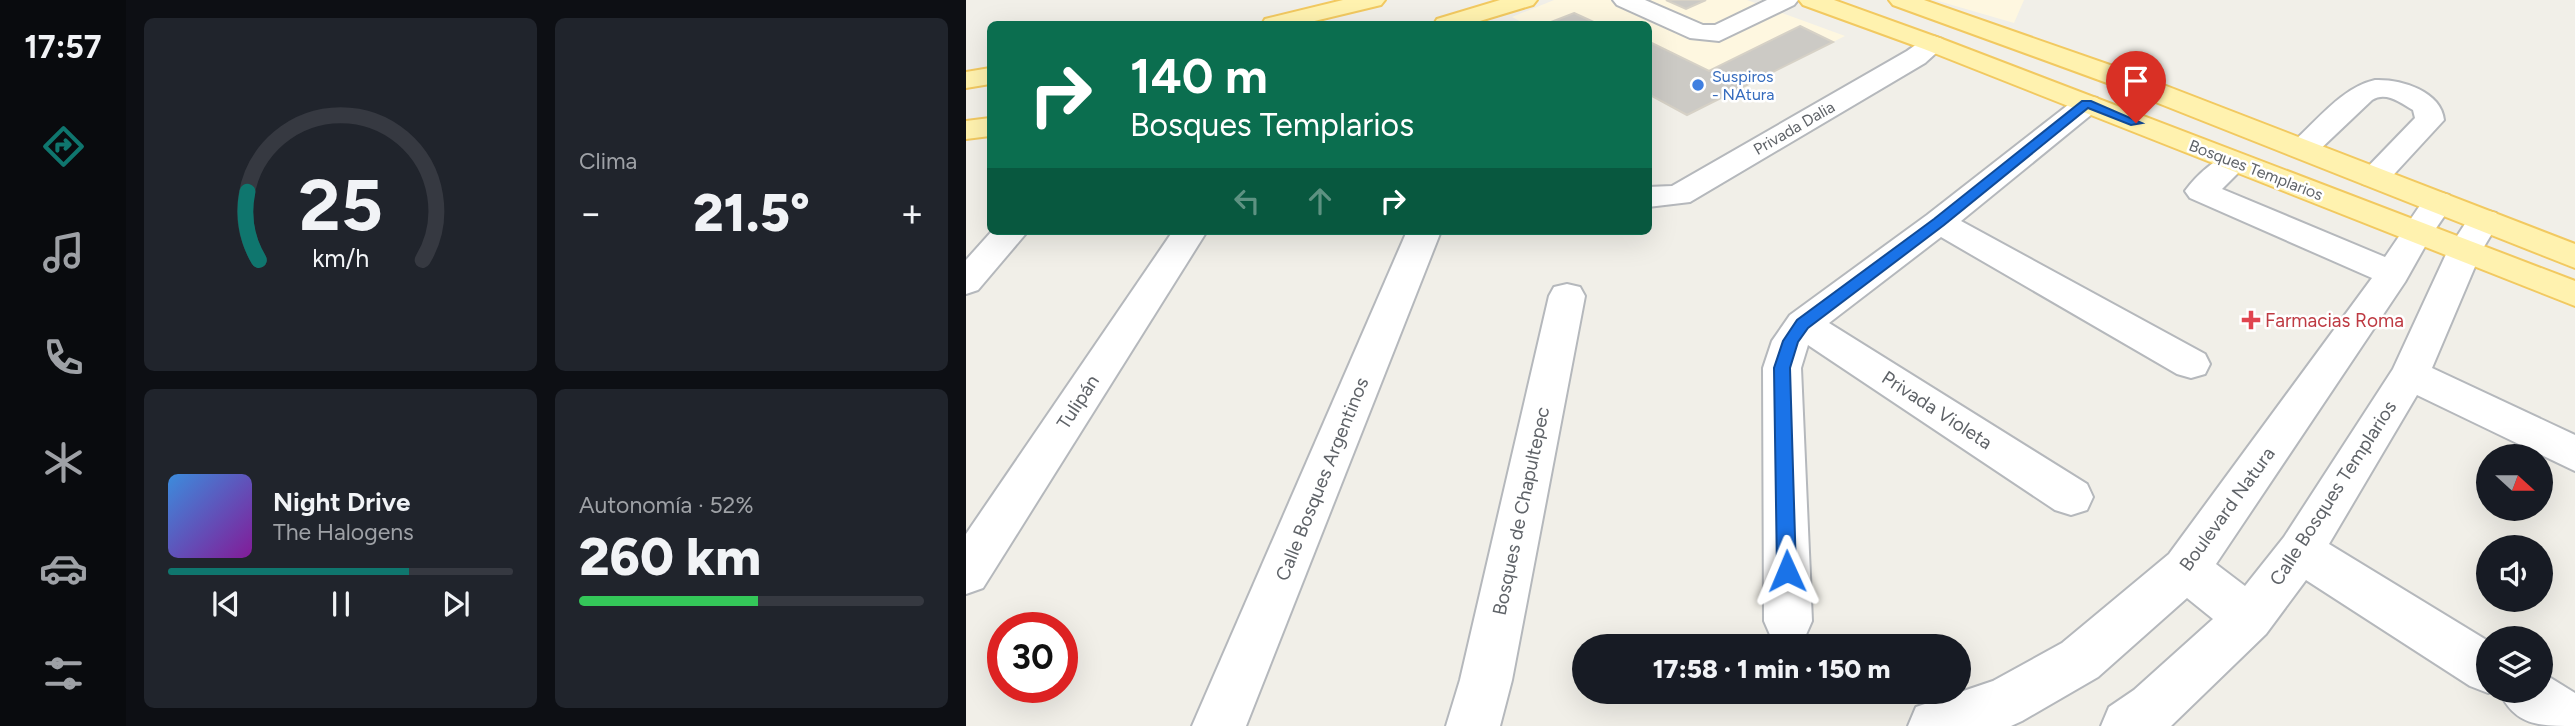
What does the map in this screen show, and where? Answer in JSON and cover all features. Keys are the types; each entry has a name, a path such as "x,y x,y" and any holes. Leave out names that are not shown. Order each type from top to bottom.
{"main road":[{"path":"1286,21 1373,0"},
{"path":"1456,21 1525,0"},
{"name":"Bosques Templarios","path":"1811,0 1933,44 2234,162 2427,218 2474,235"},
{"name":"Bosques Templarios","path":"1901,0 2120,78 2374,177 2427,218"},
{"path":"966,80 987,76"},
{"path":"966,130 987,127"},
{"path":"2474,235 2575,257"},
{"path":"2474,235 2575,294"}],"street":[{"path":"1625,0 1699,33 1709,34 1719,33 1786,0"},
{"name":"Privada Dalia","path":"1652,197 1679,195 1916,57 1933,44"},
{"path":"2303,149 2367,91 2382,88 2416,99 2429,109 2430,120 2374,177"},
{"path":"1788,621 1782,368 1791,341 1803,324 1939,222 2087,104"},
{"path":"2234,162 2201,191 2393,274"},
{"name":"Boulevard Natura","path":"1935,726 2004,704 2080,660 2186,569 2393,274 2427,218"},
{"path":"1939,222 2191,364"},
{"path":"966,282 1007,235"},
{"name":"Tulipán","path":"966,573 1187,235"},
{"name":"Calle Bosques Argentinos","path":"1219,726 1422,235"},
{"name":"Calle Bosques Templarios","path":"2128,726 2152,708 2249,618 2300,551 2410,374 2474,235"},
{"name":"Bosques de Chapultepec","path":"1473,726 1486,680 1566,296"},
{"name":"Privada Violeta","path":"1803,324 2071,497"},
{"path":"2410,374 2575,454"},
{"path":"2300,551 2476,661"},
{"path":"2186,569 2249,618"},
{"path":"2544,703 2575,723"}],"shaded area":[{"path":"1554,0 1747,0 1845,36 1687,115 1652,96 1652,21 1519,21 1512,17"},
{"path":"1935,0 2024,0 2014,23"}],"building":[{"path":"1666,0 1706,0 1686,9"},
{"path":"1574,13 1591,21 1554,21"},
{"path":"1800,26 1833,42 1687,115 1652,96 1652,43 1709,71"}],"place":[{"name":"Suspiros - NAtura","path":"1698,85"},
{"name":"Farmacias Roma","path":"2251,320"}],"route":[{"path":"1787,571 1782,368 1791,341 1803,324 1939,222 2087,104 2136,123"}]}
